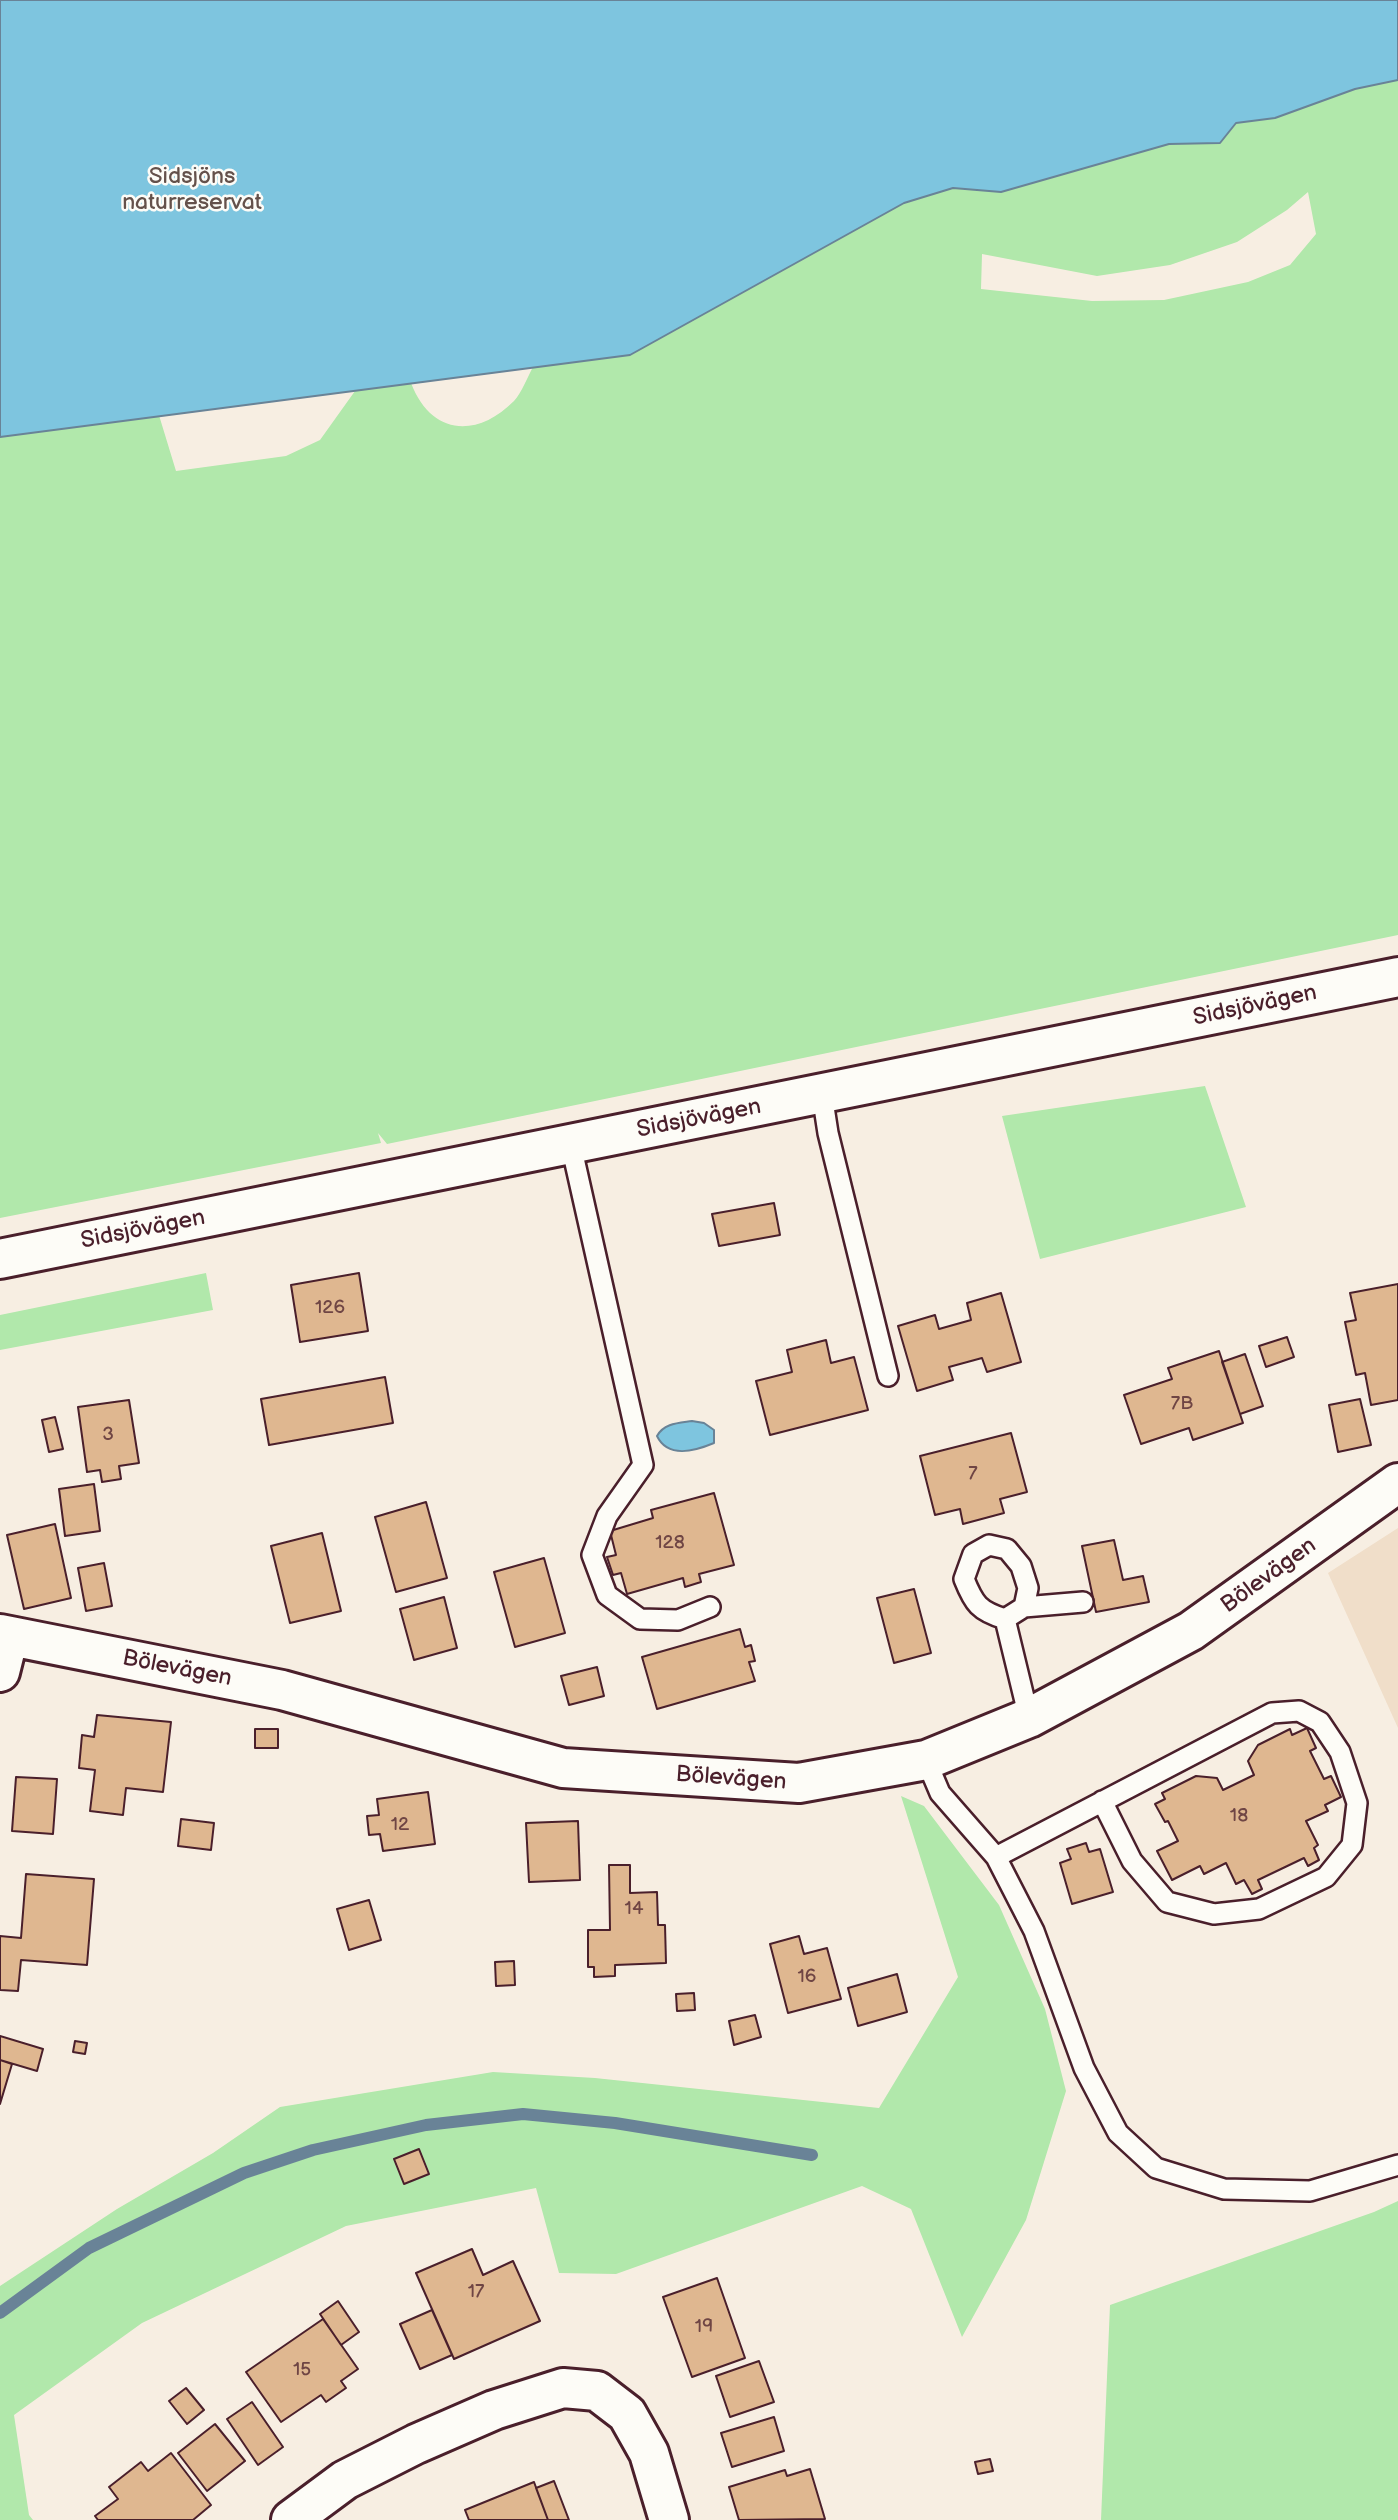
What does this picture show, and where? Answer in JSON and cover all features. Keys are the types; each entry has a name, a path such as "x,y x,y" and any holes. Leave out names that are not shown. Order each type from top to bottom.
{"street":[{"name":"Sidsjövägen","path":"0,1259 1398,977"},
{"name":"Bölevägen","path":"3,1648 282,1690 563,1769 799,1783 926,1760 1029,1718 1191,1631 1397,1485"},
{"path":"291,2520 345,2480 416,2444 494,2410 562,2388 597,2391 627,2414 649,2453 669,2520"}],"lane":[{"path":"822,1094 828,1133 888,1376"},
{"path":"570,1145 643,1465 607,1516 593,1555 607,1595 640,1619 678,1620 710,1607"},
{"path":"1024,1607 1028,1588 1021,1566 1007,1549 989,1545 973,1554 964,1579 973,1600 986,1613 1005,1619 1024,1607 1083,1602"},
{"path":"1005,1619 1029,1718"},
{"path":"996,1857 1102,1801 1272,1713 1299,1710 1320,1722 1340,1752 1357,1803 1352,1845 1326,1877 1259,1909 1214,1914 1167,1902 1132,1861 1102,1801"},
{"path":"926,1760 940,1793 996,1857 1034,1931 1084,2068 1118,2133 1156,2168 1224,2189 1310,2191 1398,2165"}],"shaded area":[{"path":"1398,1528 1398,1728 1328,1573"}],"green space":[{"path":"0,0 1398,0 1398,935 387,1144 378,1133 381,1143 0,1218","holes":["1308,192 1316,234 1290,265 1248,282 1164,300 1092,301 981,289 982,254 1097,276 1170,265 1237,242 1287,210","883,214 630,355 533,367 514,401 485,422 470,426 442,422 430,413 411,383 355,391 320,440 286,456 176,471 151,389"]},
{"path":"1205,1086 1246,1207 1040,1259 1002,1116"},
{"path":"206,1273 213,1310 0,1350 0,1315"},
{"path":"901,1796 924,1806 999,1905 1045,2009 1066,2091 1026,2220 962,2337 911,2209 862,2186 616,2274 559,2273 536,2188 346,2226 142,2323 14,2415 29,2515 33,2520 0,2520 0,2286 117,2209 213,2153 280,2107 493,2072 595,2078 879,2108 958,1977"},
{"path":"1398,2201 1398,2520 1101,2520 1110,2305 1374,2212"}],"water":[{"name":"Sidsjöns naturreservat","path":"0,0 1398,0 1398,80 1355,89 1275,118 1236,123 1220,143 1169,144 1001,192 953,188 904,203 630,355 0,437"},
{"path":"692,1421 704,1423 714,1430 714,1443 699,1449 682,1451 668,1448 657,1436 668,1426"}],"building":[{"path":"774,1203 780,1235 719,1246 712,1214"},
{"path":"359,1273 368,1331 300,1342 291,1285"},
{"path":"1398,1284 1398,1400 1371,1405 1365,1373 1356,1375 1345,1322 1356,1320 1350,1293"},
{"path":"1001,1293 1021,1362 987,1372 982,1358 949,1367 953,1380 917,1391 898,1326 935,1315 939,1329 971,1320 967,1303"},
{"path":"1287,1337 1294,1357 1266,1367 1259,1346"},
{"path":"826,1340 831,1363 854,1357 868,1410 770,1435 756,1381 792,1372 787,1350"},
{"path":"1219,1351 1243,1423 1193,1440 1189,1428 1141,1444 1124,1395 1172,1379 1168,1368"},
{"path":"1245,1354 1263,1406 1240,1414 1222,1362"},
{"path":"385,1377 393,1423 269,1445 261,1399"},
{"path":"1360,1399 1371,1445 1338,1452 1329,1405"},
{"path":"129,1400 139,1463 119,1466 121,1479 102,1482 100,1470 87,1472 78,1407"},
{"path":"55,1417 63,1449 49,1452 42,1420"},
{"path":"1011,1433 1027,1492 1000,1499 1004,1513 963,1524 960,1509 935,1515 920,1456"},
{"path":"94,1484 100,1531 65,1536 59,1489"},
{"path":"714,1493 734,1565 699,1574 701,1582 685,1587 683,1578 627,1594 621,1573 613,1575 607,1557 616,1555 610,1531 653,1518 651,1510"},
{"path":"426,1502 447,1578 396,1592 375,1517"},
{"path":"55,1524 71,1598 24,1609 7,1535"},
{"path":"322,1533 341,1611 290,1623 271,1546"},
{"path":"1114,1540 1123,1580 1143,1576 1149,1602 1096,1612 1082,1546"},
{"path":"544,1558 565,1633 515,1647 494,1572"},
{"path":"104,1563 112,1606 86,1611 78,1568"},
{"path":"914,1589 931,1653 894,1663 877,1598"},
{"path":"444,1597 457,1648 414,1660 400,1609"},
{"path":"740,1629 745,1647 751,1645 755,1661 749,1662 755,1681 657,1709 642,1657"},
{"path":"597,1667 604,1696 569,1705 561,1676"},
{"path":"97,1715 171,1722 163,1792 126,1788 123,1815 90,1811 95,1770 79,1768 82,1735 94,1737"},
{"path":"1307,1728 1316,1748 1310,1751 1324,1779 1331,1776 1341,1797 1325,1805 1328,1811 1306,1821 1318,1845 1314,1848 1319,1860 1308,1866 1304,1858 1258,1880 1262,1889 1252,1894 1244,1880 1236,1884 1226,1863 1204,1874 1200,1866 1172,1880 1157,1851 1178,1841 1155,1804 1165,1799 1162,1793 1196,1776 1217,1778 1223,1790 1254,1775 1248,1761 1258,1745 1290,1729 1292,1735"},
{"path":"255,1729 278,1729 278,1748 255,1748"},
{"path":"16,1777 57,1779 53,1834 12,1831"},
{"path":"428,1792 435,1844 383,1851 380,1834 369,1835 367,1816 379,1815 377,1799"},
{"path":"181,1819 214,1823 211,1850 178,1846"},
{"path":"578,1821 580,1880 529,1882 526,1823"},
{"path":"1086,1843 1089,1852 1100,1849 1113,1892 1072,1904 1060,1863 1071,1859 1067,1849"},
{"path":"609,1865 630,1865 630,1893 657,1892 658,1925 665,1925 666,1963 615,1965 615,1976 594,1977 594,1967 588,1967 588,1930 610,1930"},
{"path":"26,1874 94,1879 87,1965 21,1960 18,1991 0,1990 0,1936 21,1938"},
{"path":"369,1900 381,1940 349,1950 337,1909"},
{"path":"799,1936 804,1954 827,1948 841,1999 788,2013 770,1944"},
{"path":"514,1961 515,1985 496,1986 495,1962"},
{"path":"897,1974 907,2012 858,2026 848,1988"},
{"path":"694,1993 695,2010 677,2011 676,1994"},
{"path":"755,2015 761,2037 734,2045 729,2021"},
{"path":"0,2036 43,2049 37,2071 0,2060"},
{"path":"75,2041 87,2043 85,2054 73,2052"},
{"path":"0,2060 12,2064 0,2104"},
{"path":"419,2149 429,2174 404,2184 394,2159"},
{"path":"472,2249 483,2275 513,2261 540,2321 454,2359 416,2273"},
{"path":"717,2278 745,2358 692,2377 663,2297"},
{"path":"338,2301 359,2332 341,2345 320,2314"},
{"path":"432,2310 452,2355 420,2369 400,2324"},
{"path":"323,2319 358,2369 341,2381 346,2388 326,2402 321,2395 281,2422 246,2372"},
{"path":"759,2361 774,2402 730,2417 716,2376"},
{"path":"186,2388 204,2410 187,2424 169,2401"},
{"path":"252,2402 283,2447 258,2465 227,2419"},
{"path":"774,2417 784,2451 732,2467 721,2433"},
{"path":"215,2424 245,2461 207,2491 178,2453"},
{"path":"171,2453 211,2505 193,2520 98,2520 95,2516 118,2499 109,2487 141,2462 148,2471"},
{"path":"990,2459 993,2471 978,2474 975,2462"},
{"path":"810,2469 825,2519 739,2520 729,2487 785,2470 787,2476"},
{"path":"554,2481 569,2520 548,2520 536,2488"},
{"path":"534,2482 548,2520 469,2520 465,2510"}],"waterway":[{"path":"0,2313 89,2248 244,2173 313,2150 426,2125 523,2114 615,2123 812,2155"}]}
